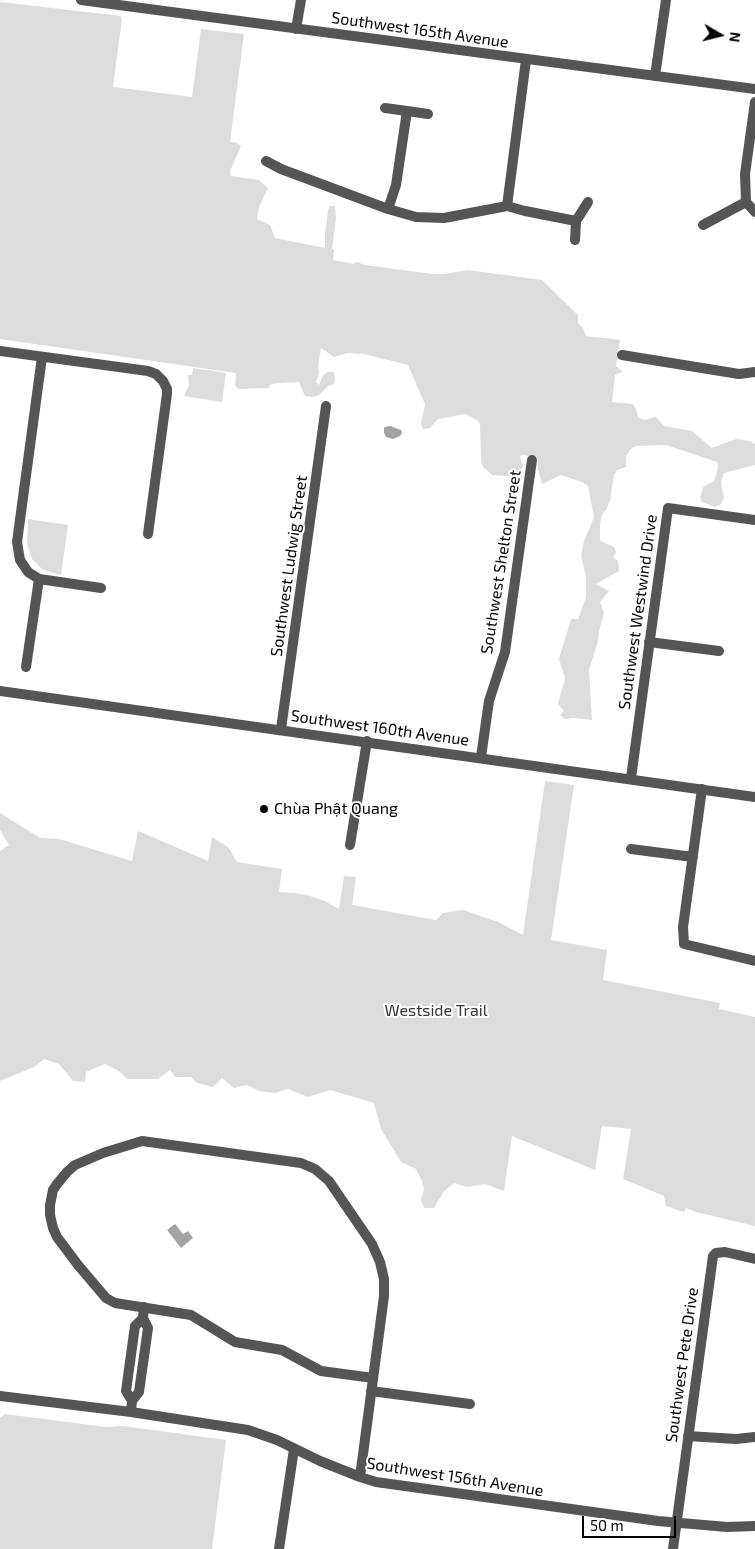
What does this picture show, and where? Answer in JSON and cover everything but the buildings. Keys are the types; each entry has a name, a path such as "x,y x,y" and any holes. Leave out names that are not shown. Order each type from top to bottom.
{"street":[{"name":"Southwest 165th Avenue","path":"81,0 755,89"},
{"path":"296,29 301,0"},
{"path":"655,76 666,0"},
{"path":"507,206 526,60"},
{"path":"755,102 745,174 746,202 755,212"},
{"path":"385,108 428,114"},
{"path":"388,209 396,185 406,111"},
{"path":"266,161 280,169 388,209 416,217 444,218 507,206 576,221"},
{"path":"575,240 576,221 588,202"},
{"path":"702,225 746,202"},
{"path":"0,351 148,371 156,374 163,381 167,394 148,534"},
{"path":"622,354 739,374 755,372"},
{"path":"42,357 18,542 20,560 28,572 39,579 101,588"},
{"name":"Southwest Ludwig Street","path":"281,729 326,406"},
{"name":"Southwest Shelton Street","path":"481,757 488,701 505,652 532,460"},
{"name":"Southwest Westwind Drive","path":"631,778 668,508 755,520"},
{"path":"26,667 39,579"},
{"path":"649,642 719,651"},
{"name":"Southwest 160th Avenue","path":"0,691 755,796"},
{"path":"350,845 367,741"},
{"path":"702,789 683,927 684,944 755,961"},
{"path":"631,849 693,857"},
{"path":"360,1477 384,1296 384,1279 380,1262 367,1236 334,1187 321,1174 309,1166 290,1161 148,1141 135,1142 97,1155 76,1165 62,1178 54,1190 50,1205 51,1222 57,1237 106,1298 115,1303 144,1312 191,1314 235,1342 282,1350 321,1370 373,1378"},
{"name":"Southwest Pete Drive","path":"673,1549 713,1256 716,1253 724,1252 755,1259"},
{"path":"131,1407 126,1391 135,1326 144,1312"},
{"path":"371,1391 470,1404"},
{"name":"Southwest 156th Avenue","path":"0,1396 131,1407 248,1430 294,1448 320,1461 376,1482 676,1523 727,1527 755,1526"},
{"path":"688,1436 736,1439 755,1438"},
{"path":"279,1549 294,1448"}],"green space":[{"path":"0,2 121,16 113,87 192,97 201,29 244,34 230,142 235,142 241,146 230,171 231,176 259,180 268,188 259,207 257,219 270,225 275,238 325,248 328,210 330,206 335,206 333,260 433,274 468,270 542,280 578,315 578,323 583,328 586,336 620,340 616,366 623,372 615,375 612,402 633,404 638,417 644,420 656,417 664,426 692,431 712,448 736,439 750,441 755,444 755,465 724,473 721,483 724,498 721,504 715,507 702,502 700,497 703,487 714,481 718,467 717,462 666,445 636,446 626,456 626,467 617,470 614,475 610,501 602,514 600,541 614,547 616,552 613,557 618,561 619,571 596,584 609,591 600,602 604,613 589,670 592,720 565,719 560,715 564,711 558,704 565,678 559,659 571,619 578,619 586,597 586,577 581,555 584,541 594,517 588,486 561,475 542,484 538,469 538,458 523,455 520,456 523,466 520,471 507,476 492,475 483,467 481,461 480,424 477,420 465,414 438,419 430,428 423,429 421,424 425,404 408,365 364,354 348,353 334,357 321,348 318,366 319,374 316,382 319,385 323,375 328,372 334,372 335,378 334,384 313,397 305,396 299,382 277,383 270,385 269,388 238,389 235,385 236,373 0,339"},
{"path":"193,368 226,373 222,402 184,396 189,385 188,375 192,375"},
{"path":"28,519 68,525 61,575 43,570 32,559 27,544"},
{"name":"Westside Trail","path":"545,781 574,785 551,940 607,950 603,980 720,1003 719,1009 755,1017 755,1226 686,1208 684,1212 666,1206 664,1196 623,1179 631,1129 602,1126 595,1170 512,1136 504,1191 485,1184 467,1187 454,1183 444,1191 434,1208 424,1208 421,1200 424,1189 422,1181 416,1169 401,1162 381,1129 374,1103 330,1090 308,1097 288,1089 275,1093 259,1091 247,1085 234,1088 222,1078 213,1087 197,1083 191,1077 175,1077 170,1070 158,1079 127,1079 119,1071 105,1064 86,1072 85,1082 73,1081 59,1064 44,1059 34,1067 0,1081 0,851 9,845 0,830 0,813 40,838 59,839 132,861 138,831 208,861 212,837 228,847 237,862 282,869 279,892 310,896 325,901 339,909 344,876 356,877 352,905 436,920 443,913 463,910 498,922 523,935"},
{"path":"5,1414 106,1427 123,1426 226,1440 212,1549 0,1549 0,1418"}],"shaded area":[{"path":"390,426 401,430 400,436 393,439 386,437 384,428"},
{"path":"175,1224 183,1234 188,1231 193,1238 181,1248 167,1230"}],"place":[{"name":"Chùa Phật Quang","path":"264,809"}]}
